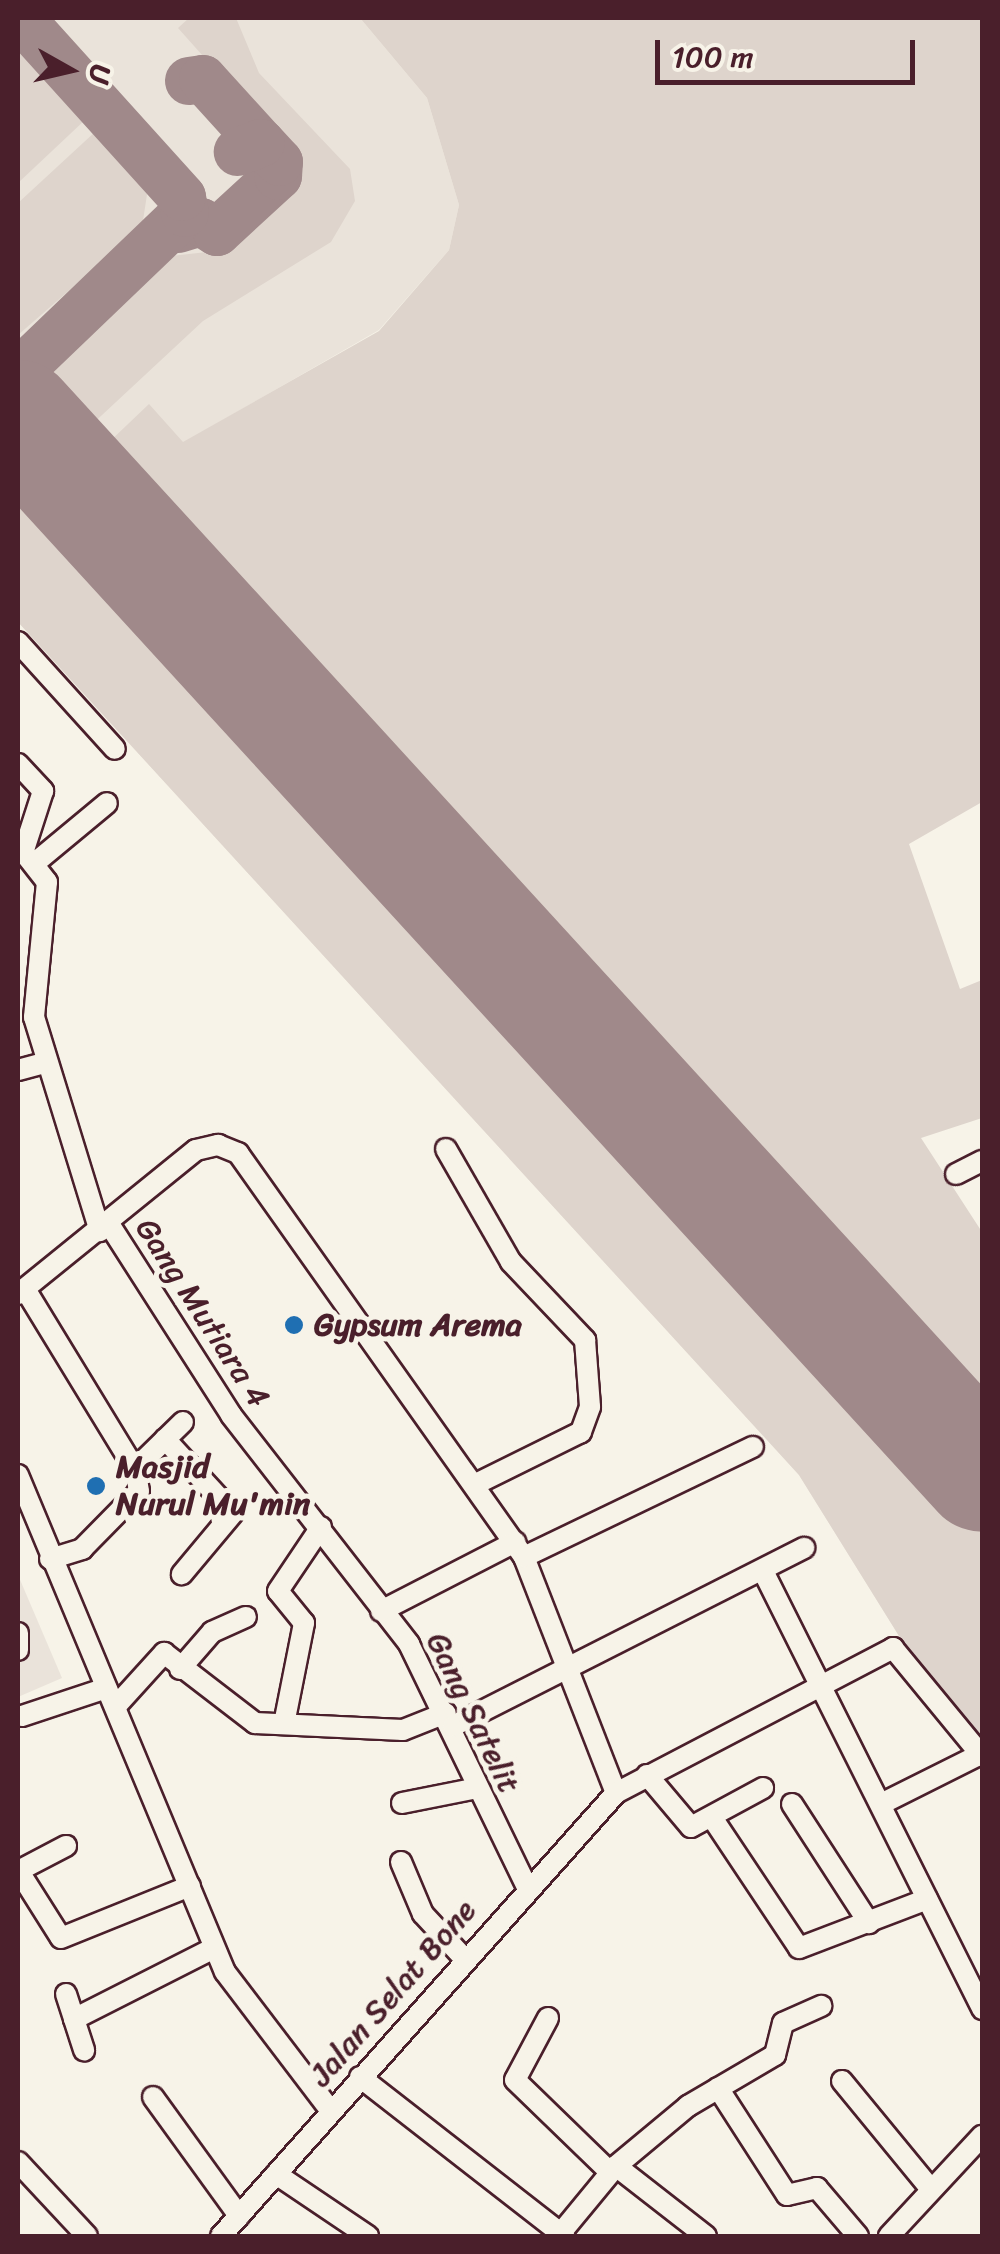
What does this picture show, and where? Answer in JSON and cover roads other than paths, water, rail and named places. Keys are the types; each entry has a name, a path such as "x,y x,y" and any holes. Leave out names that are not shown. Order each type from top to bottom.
{"street":[{"path":"18,642 115,749"},
{"path":"18,764 43,791 26,853"},
{"path":"26,853 107,803"},
{"name":"Gang Mutiara 4","path":"26,853 47,882 33,1001 45,1063 104,1228 230,1415 321,1527"},
{"path":"18,1070 45,1063"},
{"path":"50,1559 82,1549 139,1491 135,1469 21,1291 205,1147 238,1153 363,1340 478,1483 520,1550 570,1662 616,1793"},
{"path":"446,1150 511,1262 585,1340 590,1407 581,1432 478,1483"},
{"path":"956,1174 982,1161"},
{"path":"135,1469 182,1422"},
{"path":"165,1439 233,1514 182,1574"},
{"path":"381,1611 753,1447"},
{"path":"18,1476 214,1948 243,2002 331,2111"},
{"path":"285,1718 304,1623 278,1591 321,1527"},
{"name":"Gang Satelit","path":"321,1527 450,1719 478,1788 526,1885"},
{"path":"22,1716 111,1697 161,1654 255,1723 285,1718 392,1731 450,1719 804,1548"},
{"path":"763,1571 982,2009"},
{"path":"180,1668 212,1632 246,1617"},
{"path":"18,1633 18,1650"},
{"name":"Jalan Selat Bone","path":"222,2236 526,1885 616,1793 894,1648 982,1755"},
{"path":"881,1804 982,1755"},
{"path":"647,1775 681,1823 712,1819 763,1788"},
{"path":"402,1803 478,1788"},
{"path":"792,1804 869,1924"},
{"path":"712,1819 792,1946 869,1924 927,1899"},
{"path":"66,1846 19,1870 61,1938 190,1886"},
{"path":"402,1862 423,1914 463,1957"},
{"path":"74,2019 214,1948"},
{"path":"66,1994 84,2050"},
{"path":"360,2077 562,2235 612,2169 718,2088 775,2056 785,2020 820,2006"},
{"path":"548,2018 516,2080 612,2169 706,2236"},
{"path":"842,2081 930,2188"},
{"path":"718,2088 787,2195 817,2188 858,2236"},
{"path":"153,2097 238,2216"},
{"path":"889,2236 982,2136"},
{"path":"18,2162 86,2236"},
{"path":"276,2174 368,2236"}],"place":[{"name":"Gypsum Arema","path":"294,1325"},
{"name":"Masjid Nurul Mu'min","path":"96,1486"}]}
